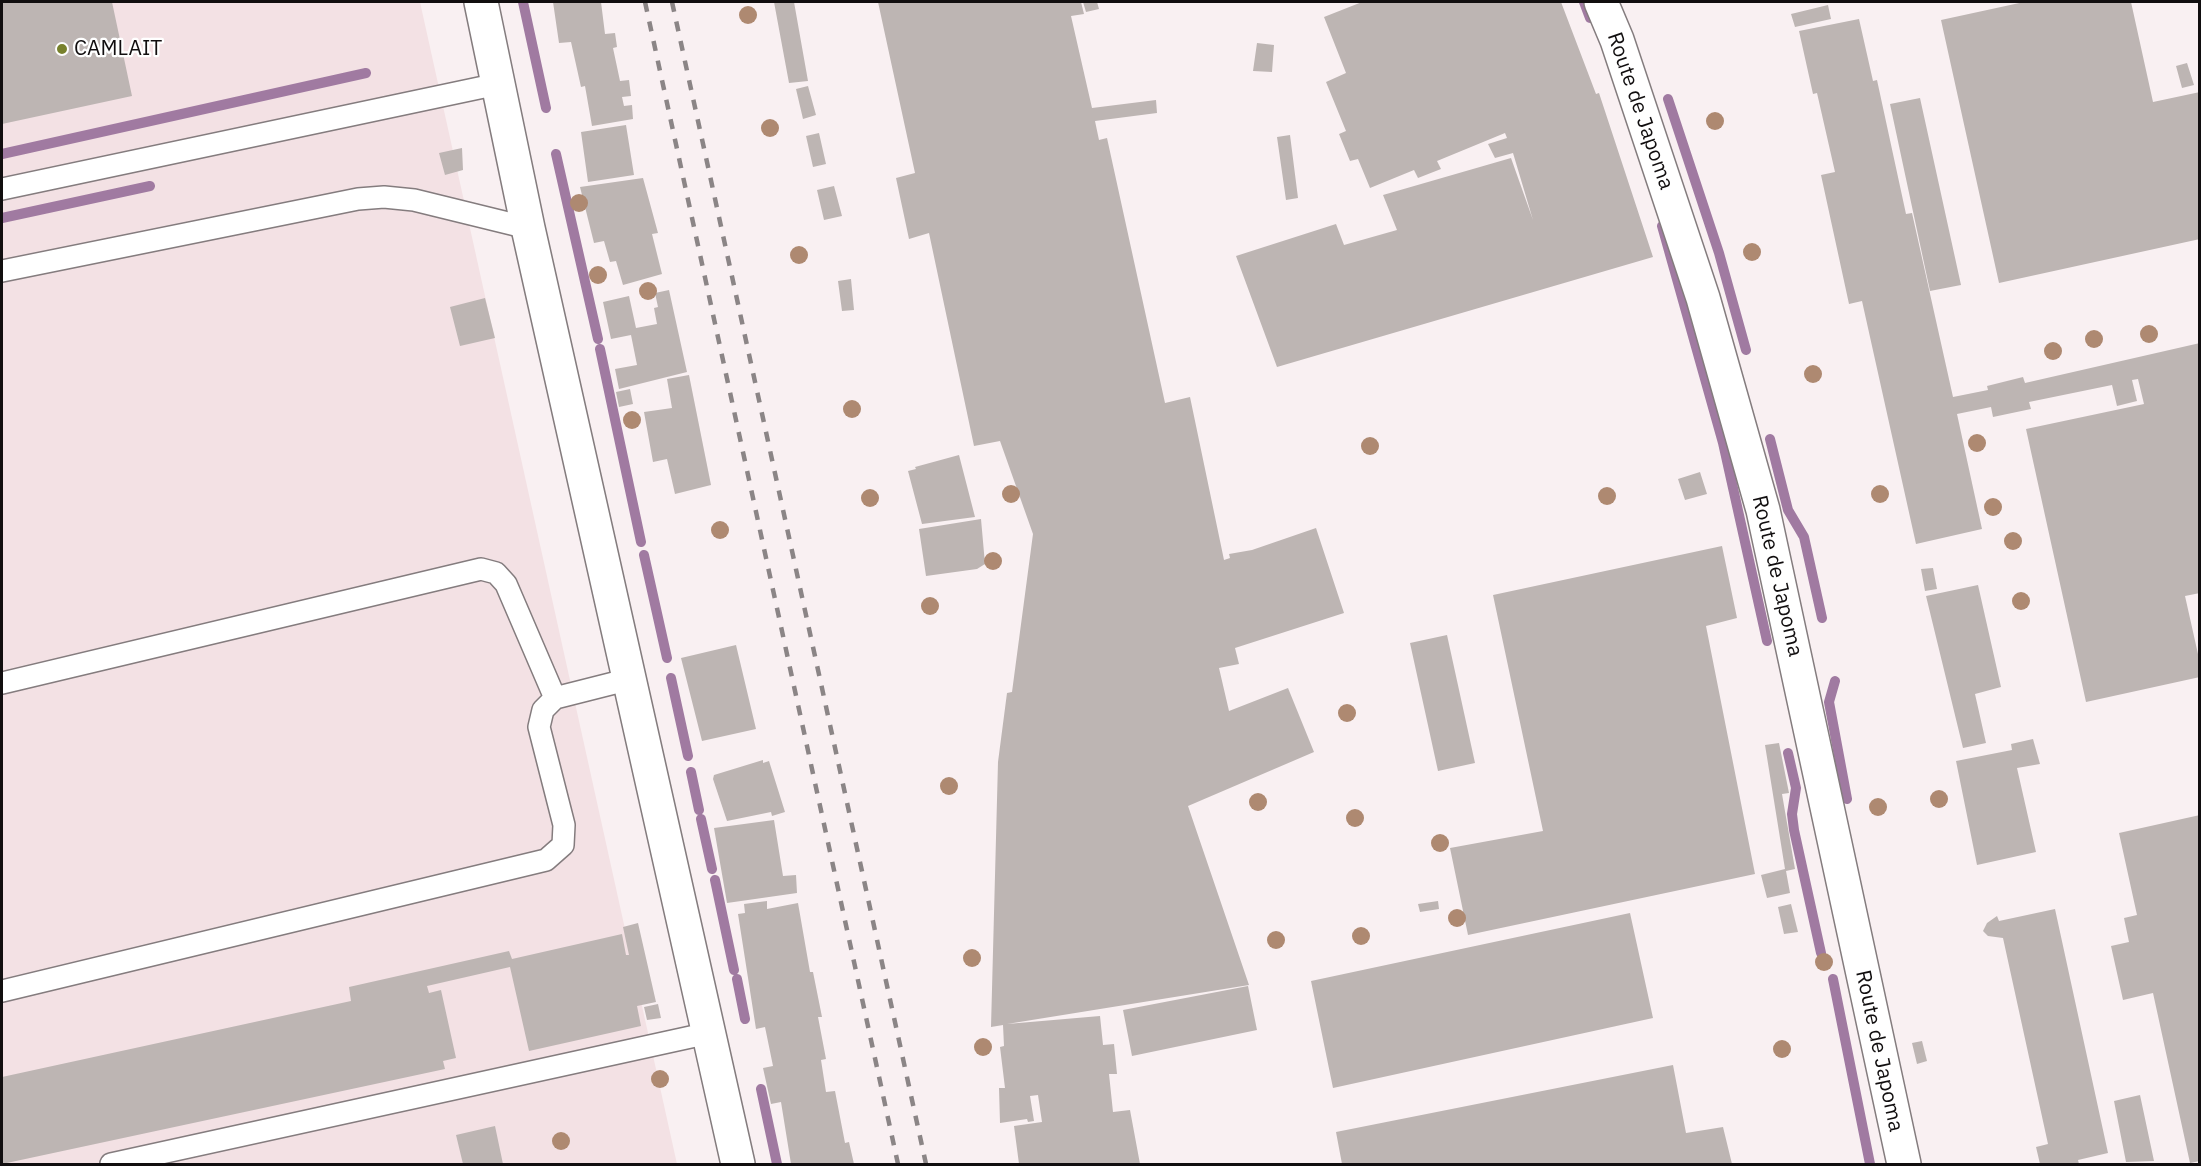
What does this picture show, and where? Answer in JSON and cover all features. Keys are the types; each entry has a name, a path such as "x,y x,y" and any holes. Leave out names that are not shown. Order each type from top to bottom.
{"street":[{"path":"481,2 528,228 738,1164"},
{"name":"Route de Japoma","path":"1601,2 1617,40 1703,298 1763,510 1904,1164"}],"lane":[{"path":"2,189 498,84"},
{"path":"2,271 358,199 384,197 414,200 528,228"},
{"path":"2,683 481,569 496,573 506,584 555,698"},
{"path":"2,991 546,860 563,845 564,825 539,727 543,710 555,698 630,679"},
{"path":"111,1164 709,1033"}],"shaded area":[{"path":"2,2 420,2 677,1164 2,1164"}],"building":[{"name":"CAMLAIT","path":"2,2 112,2 132,96 2,124"},
{"path":"553,2 601,2 605,34 615,33 617,47 613,48 620,81 629,80 631,96 622,97 624,106 632,105 633,119 592,126 585,86 581,87 571,42 559,43"},
{"path":"774,2 794,2 808,81 789,83"},
{"path":"878,2 1081,2 1084,14 1071,16 1092,108 1156,100 1157,113 1095,121 1099,140 1107,138 1165,403 1190,397 1224,560 1230,558 1229,554 1252,550 1316,528 1344,613 1235,648 1239,664 1219,668 1229,711 1288,688 1314,752 1188,806 1249,985 1007,1024 1100,1016 1103,1045 1114,1044 1117,1074 1109,1074 1113,1112 1130,1110 1140,1164 1019,1164 1014,1126 1042,1122 1038,1095 1030,1096 1034,1121 1028,1122 1027,1119 1000,1123 999,1088 1005,1088 1000,1047 1004,1046 1003,1025 991,1027 998,762 1007,693 1012,692 1033,534 1000,441 974,446 929,233 909,239 896,178 915,173"},
{"path":"1083,2 1097,2 1099,9 1086,12"},
{"path":"1362,2 1561,2 1596,94 1599,93 1653,257 1277,367 1236,256 1336,224 1344,245 1397,230 1383,195 1511,158 1533,220 1513,153 1495,158 1488,144 1507,138 1505,133 1437,161 1441,169 1418,178 1414,170 1370,188 1358,159 1350,161 1339,134 1346,131 1326,82 1346,73 1324,17"},
{"path":"2024,2 2131,2 2153,102 2200,92 2200,239 1999,283 1941,20"},
{"path":"1828,5 1831,19 1795,27 1791,14"},
{"path":"1859,19 1873,81 1877,80 1906,214 1912,213 1953,397 1988,390 1987,386 2023,377 2025,383 2200,343 2200,593 2185,596 2200,663 2200,677 2086,702 2026,429 2144,404 2138,379 2132,380 2137,401 2117,406 2112,385 2029,402 2031,409 1993,417 1991,407 1957,414 1982,529 1916,544 1862,301 1849,304 1821,175 1835,172 1817,93 1813,94 1799,31"},
{"path":"1257,43 1274,45 1272,72 1253,71"},
{"path":"2187,63 2194,85 2182,88 2176,66"},
{"path":"808,86 816,115 803,119 796,89"},
{"path":"1920,98 1961,285 1930,291 1890,104"},
{"path":"626,125 634,175 588,182 581,132"},
{"path":"819,133 826,164 813,167 806,136"},
{"path":"1290,135 1298,198 1286,200 1277,137"},
{"path":"462,148 463,170 445,175 439,153"},
{"path":"643,178 658,233 652,234 662,274 623,285 616,261 610,262 604,241 594,243 580,187"},
{"path":"834,186 842,216 824,220 817,190"},
{"path":"851,279 854,310 842,311 838,281"},
{"path":"669,290 687,372 619,389 615,369 637,365 631,335 611,339 603,302 629,296 636,328 657,324 654,308 658,307 655,293"},
{"path":"485,298 495,338 460,346 450,307"},
{"path":"689,375 711,485 675,494 667,459 653,462 644,412 672,408 667,379"},
{"path":"630,389 633,404 619,407 616,392"},
{"path":"959,455 975,517 922,524 908,471"},
{"path":"1700,472 1707,494 1685,500 1678,479"},
{"path":"981,519 985,564 977,569 926,576 919,529"},
{"path":"1722,546 1737,618 1706,626 1755,874 1468,935 1450,848 1543,831 1493,595"},
{"path":"1933,568 1937,589 1925,591 1921,569"},
{"path":"1978,585 2001,687 1975,694 1986,743 1963,748 1926,596"},
{"path":"1447,635 1475,763 1438,771 1410,643"},
{"path":"736,645 756,729 702,741 681,658"},
{"path":"2033,739 2040,764 2017,768 2036,852 1977,865 1956,761 2012,750 2011,744"},
{"path":"1779,743 1789,793 1782,794 1795,869 1786,871 1790,893 1767,898 1761,875 1785,869 1765,745"},
{"path":"763,760 763,763 769,761 785,812 772,816 771,812 727,821 713,779 714,775"},
{"path":"2200,815 2200,1161 2190,1163 2153,993 2123,1000 2111,946 2129,942 2124,918 2137,915 2119,833"},
{"path":"774,820 783,876 796,875 797,893 727,903 714,828"},
{"path":"767,901 767,909 798,903 810,972 813,972 822,1017 818,1017 826,1059 821,1060 826,1092 835,1091 845,1143 849,1142 854,1164 791,1164 781,1102 771,1104 763,1068 773,1066 765,1027 756,1029 738,914 745,913 744,904"},
{"path":"1438,901 1439,909 1420,912 1418,904"},
{"path":"1791,904 1798,932 1784,934 1778,907"},
{"path":"2055,909 2108,1153 2078,1160 2079,1164 2040,1164 2036,1147 2048,1144 2003,938 1988,936 1983,931 1987,923 1997,916 1999,921"},
{"path":"1630,913 1653,1018 1333,1088 1311,981"},
{"path":"638,923 656,1002 637,1006 641,1026 529,1051 510,967 427,986 429,993 441,990 456,1058 443,1061 445,1069 2,1164 2,1077 351,1001 349,987 509,951 512,959 622,934 626,955 629,955 623,927"},
{"path":"1248,986 1257,1030 1132,1056 1123,1010"},
{"path":"658,1004 661,1018 647,1020 644,1007"},
{"path":"1922,1041 1927,1061 1917,1064 1912,1043"},
{"path":"1673,1065 1686,1133 1723,1127 1732,1164 1342,1164 1336,1132"},
{"path":"2140,1095 2154,1161 2126,1162 2114,1101"},
{"path":"495,1126 503,1164 463,1164 456,1135"}],"waterway":[{"path":"523,2 546,108"},
{"path":"1584,2 1590,18"},
{"path":"2,154 366,73"},
{"path":"1668,99 1719,253 1746,350"},
{"path":"556,154 598,339"},
{"path":"2,218 150,186"},
{"path":"1662,226 1723,443 1767,641"},
{"path":"600,349 641,542"},
{"path":"1770,439 1788,510 1804,537 1822,618"},
{"path":"644,555 667,658"},
{"path":"671,678 688,756"},
{"path":"1835,681 1829,702 1847,799"},
{"path":"1788,753 1796,788 1792,814 1794,830 1821,953"},
{"path":"691,772 699,810"},
{"path":"701,819 712,869"},
{"path":"715,880 734,970"},
{"path":"737,979 745,1019"},
{"path":"1833,979 1870,1164"},
{"path":"761,1089 777,1164"}],"railway":[{"path":"645,2 898,1164"},
{"path":"672,2 926,1164"}],"place":[{"name":"CAMLAIT","path":"62,49"}]}
